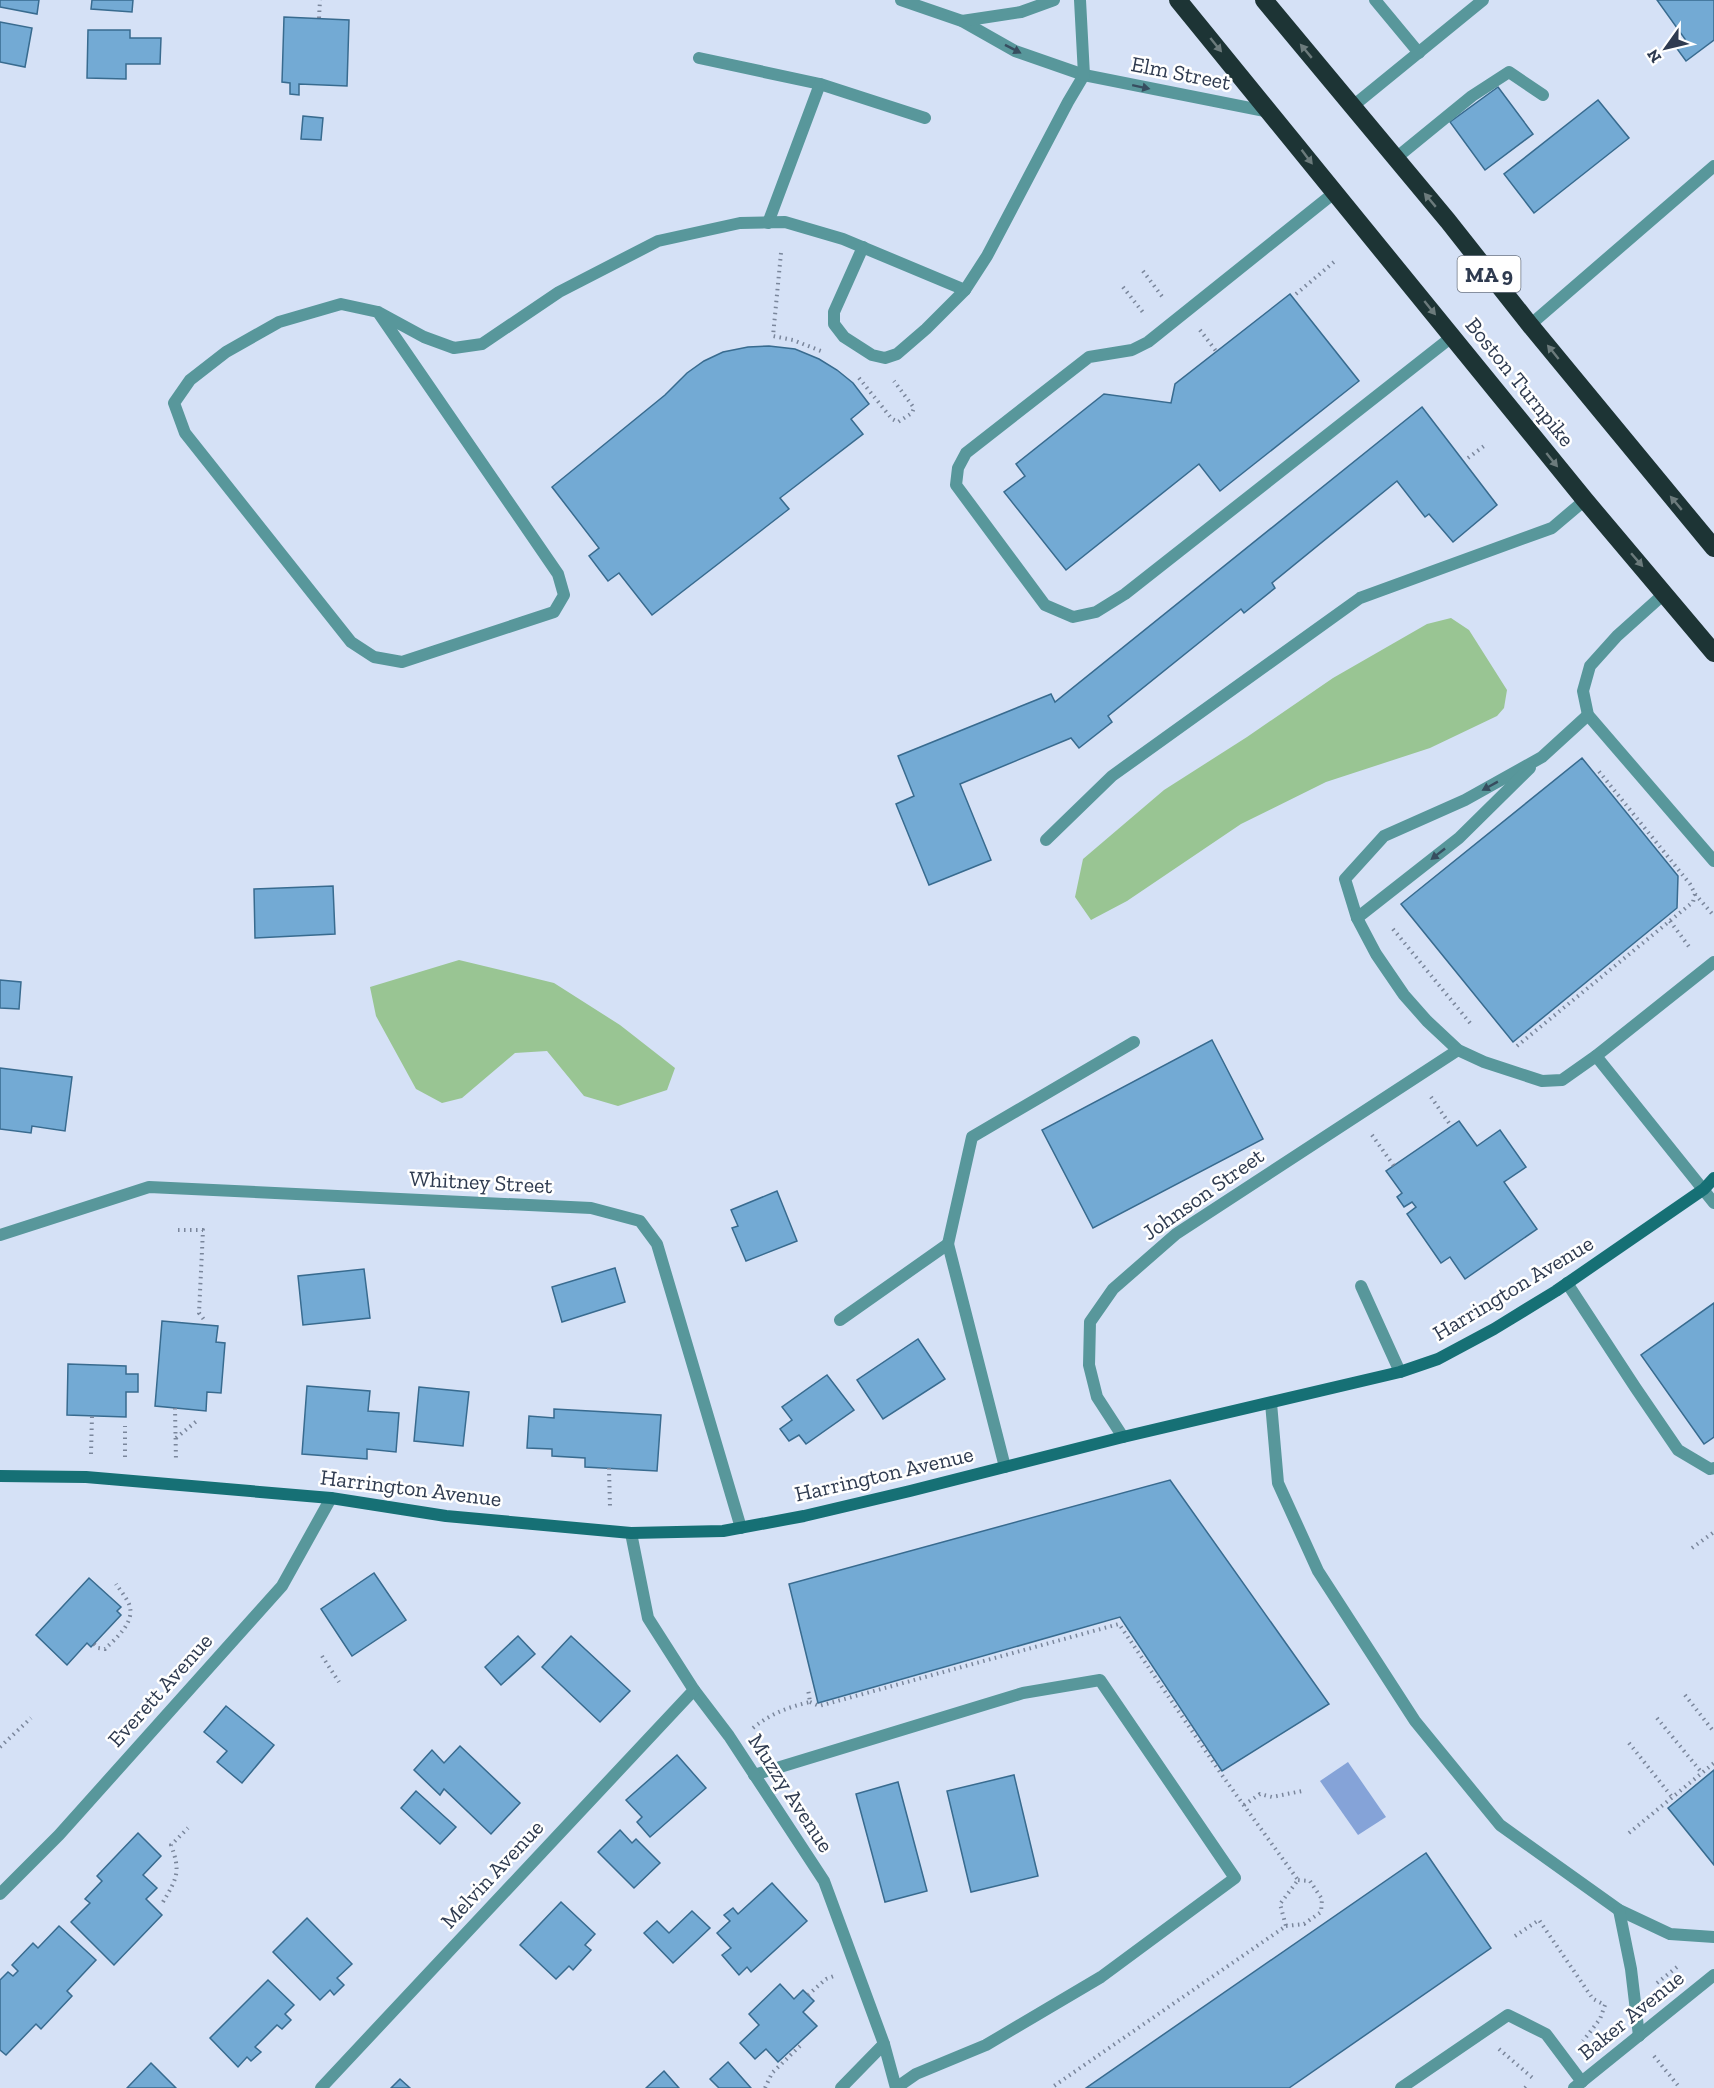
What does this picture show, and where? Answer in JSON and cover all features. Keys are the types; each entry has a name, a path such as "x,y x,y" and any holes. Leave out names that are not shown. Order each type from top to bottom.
{"highway":[{"name":"Boston Turnpike","path":"1178,0 1585,500 1714,653"},
{"name":"Boston Turnpike","path":"1264,0 1714,548"}],"main road":[{"name":"Harrington Avenue","path":"0,1476 91,1478 331,1498 446,1516 631,1533 741,1528 910,1491 1124,1437 1400,1372 1438,1359 1466,1345 1568,1283 1704,1189 1714,1178"}],"street":[{"name":"Elm Street","path":"901,0 962,21 1015,51 1084,75 1270,112"},
{"name":"Elm Street","path":"962,21 1021,12 1054,0"},
{"path":"862,247 834,312 834,324 844,337 872,356 885,358 897,354 965,290 987,256 1084,75 1080,0"},
{"path":"1375,0 1419,53"},
{"path":"1353,106 1483,0"},
{"path":"699,58 820,84 925,118"},
{"path":"1396,158 1472,96 1509,72 1542,95"},
{"path":"768,223 820,84"},
{"path":"1530,325 1714,166"},
{"path":"1334,194 1160,333 1132,350 1089,357 966,453 958,468 957,485 1045,605 1073,617 1096,612 1125,594 1452,336"},
{"path":"378,312 552,564 558,574 564,595 554,612 402,662 374,657 351,642 185,433 174,403 190,380 226,352 279,322 341,303 378,312 424,337 454,348 482,344 559,292 658,241 740,223 784,222 862,247 965,290"},
{"path":"1046,840 1112,776 1360,598 1552,528 1585,500"},
{"path":"1665,593 1617,636 1590,666 1583,691 1588,716 1714,861"},
{"path":"1357,918 1459,838 1542,757 1588,716"},
{"path":"1542,757 1465,800 1384,836 1346,879 1357,918 1376,954 1404,995 1458,1050 1484,1062 1542,1081 1562,1080 1596,1056 1714,962"},
{"path":"1005,1467 948,1244 972,1137 1134,1042"},
{"name":"Johnson Street","path":"1124,1437 1097,1397 1089,1365 1090,1322 1113,1289 1176,1234 1458,1050"},
{"path":"1596,1056 1714,1203"},
{"name":"Whitney Street","path":"0,1235 149,1187 591,1208 640,1221 657,1244 741,1528"},
{"path":"840,1320 948,1244"},
{"path":"1568,1283 1635,1388 1678,1450 1710,1469 1714,1468"},
{"path":"1360,1286 1400,1372"},
{"path":"1271,1402 1278,1483 1318,1571 1415,1721 1500,1825 1619,1910 1670,1934 1714,1937"},
{"name":"Everett Avenue","path":"0,1894 59,1835 282,1586 331,1498"},
{"name":"Muzzy Avenue","path":"631,1533 648,1618 694,1690 729,1736 824,1881 884,2044 896,2088"},
{"path":"754,1775 1023,1693 1100,1680 1235,1878 1101,1977 986,2045 916,2074 896,2088"},
{"name":"Melvin Avenue","path":"321,2088 694,1690"},
{"path":"1619,1910 1631,1969 1639,2036"},
{"name":"Baker Avenue","path":"1578,2085 1714,1975"},
{"path":"1401,2088 1508,2015 1546,2034 1578,2085"},
{"path":"841,2088 884,2044"}],"path":[{"path":"319,18 320,0"},
{"path":"1296,294 1334,262"},
{"path":"1143,271 1179,318"},
{"path":"1124,287 1160,333"},
{"path":"885,358 896,384 914,408"},
{"path":"1468,458 1484,446"},
{"path":"1593,764 1714,916"},
{"path":"1509,1043 1517,1046 1693,902 1695,894"},
{"path":"1670,921 1690,948"},
{"path":"1393,928 1474,1028"},
{"path":"1417,1077 1451,1126"},
{"path":"1358,1115 1394,1166"},
{"path":"178,1230 203,1230 199,1314 205,1321"},
{"path":"176,1408 176,1486"},
{"path":"91,1478 92,1416"},
{"path":"176,1439 198,1420"},
{"path":"609,1468 611,1531"},
{"path":"1692,1548 1714,1532"},
{"path":"94,1644 98,1648 105,1649 126,1626 130,1612 129,1605 116,1584"},
{"path":"750,1730 767,1717 790,1707 810,1702 819,1707 1119,1624 1298,1880 1310,1881 1322,1899 1321,1912 1304,1924 1286,1926 1051,2088"},
{"path":"322,1656 339,1683"},
{"path":"808,1689 810,1702"},
{"path":"1685,1695 1714,1732"},
{"path":"0,1747 31,1718"},
{"path":"1657,1719 1702,1773"},
{"path":"1629,1743 1672,1797"},
{"path":"1629,1833 1714,1763"},
{"path":"1244,1805 1260,1794 1272,1797 1302,1791"},
{"path":"163,1902 176,1880 176,1860 171,1845 188,1828"},
{"path":"1286,1926 1280,1905 1298,1880"},
{"path":"1515,1936 1539,1920 1593,1999 1605,2005 1600,2019 1578,2050"},
{"path":"1654,1986 1677,1967"},
{"path":"765,2088 772,2073 800,2046"},
{"path":"1498,2049 1534,2080"},
{"path":"1653,2055 1680,2088"}],"green space":[{"path":"1451,618 1469,630 1507,690 1504,708 1497,716 1430,748 1326,782 1241,824 1127,901 1091,920 1075,897 1083,859 1164,790 1333,678 1427,624"},
{"path":"459,960 554,983 620,1025 675,1068 667,1090 618,1106 584,1096 547,1051 515,1053 462,1098 442,1103 416,1089 376,1016 370,987"}],"water":[{"path":"1348,1762 1386,1817 1358,1835 1320,1781"}],"building":[{"path":"0,0 39,0 37,14 0,7"},
{"path":"92,0 133,0 132,12 91,9"},
{"path":"1657,0 1714,0 1714,40 1686,61 1675,46 1685,39"},
{"path":"284,17 349,20 347,86 299,84 299,95 290,94 290,83 282,82"},
{"path":"0,22 32,28 25,67 0,62"},
{"path":"88,30 130,30 130,38 161,38 160,64 126,64 126,79 87,78"},
{"path":"1498,87 1533,134 1485,170 1450,122"},
{"path":"1598,100 1629,138 1534,213 1504,174"},
{"path":"303,116 323,118 321,140 301,139"},
{"path":"1290,294 1359,381 1220,491 1199,464 1066,570 1004,492 1025,476 1016,464 1104,394 1171,403 1175,384"},
{"path":"769,346 795,349 819,359 853,383 869,404 851,419 863,434 780,498 789,509 652,615 619,573 608,581 589,556 599,548 552,487 704,361 723,352"},
{"path":"1422,407 1497,505 1453,542 1429,514 1425,517 1397,481 1272,583 1275,588 1244,613 1241,609 1108,716 1112,722 1079,748 1071,738 960,784 991,860 929,885 896,804 914,796 898,756 1051,694 1055,702"},
{"path":"1582,758 1678,876 1677,908 1513,1042 1401,904"},
{"path":"333,886 335,934 255,938 254,889"},
{"path":"0,980 21,982 19,1009 0,1008"},
{"path":"1212,1040 1263,1139 1093,1228 1042,1130"},
{"path":"0,1068 72,1077 65,1131 32,1126 31,1133 0,1129"},
{"path":"1459,1121 1477,1146 1500,1130 1526,1167 1504,1182 1537,1229 1465,1279 1450,1257 1441,1263 1407,1214 1416,1207 1412,1202 1404,1207 1397,1197 1402,1193 1386,1171"},
{"path":"777,1191 797,1241 746,1261 732,1228 738,1226 731,1210"},
{"path":"615,1268 625,1302 562,1322 552,1287"},
{"path":"364,1269 370,1318 303,1325 298,1276"},
{"path":"1714,1303 1714,1437 1704,1444 1641,1355"},
{"path":"162,1321 218,1326 216,1342 225,1343 221,1393 207,1392 206,1411 155,1406"},
{"path":"918,1339 945,1379 883,1419 857,1380"},
{"path":"68,1364 126,1366 126,1374 138,1374 138,1392 126,1392 126,1417 67,1415"},
{"path":"827,1375 854,1410 806,1444 799,1435 789,1441 780,1429 792,1420 782,1407"},
{"path":"307,1386 370,1391 368,1411 399,1413 396,1452 367,1449 367,1459 302,1454"},
{"path":"419,1387 469,1392 463,1446 414,1441"},
{"path":"554,1409 661,1415 657,1471 585,1467 585,1458 552,1456 552,1449 527,1448 529,1416 554,1418"},
{"path":"1170,1480 1329,1704 1222,1771 1120,1617 818,1703 789,1584"},
{"path":"374,1573 406,1620 352,1656 321,1609"},
{"path":"89,1578 121,1607 117,1611 121,1615 91,1647 87,1643 67,1665 36,1635"},
{"path":"518,1636 535,1654 501,1685 485,1667"},
{"path":"571,1636 630,1691 600,1722 542,1667"},
{"path":"226,1706 274,1745 242,1783 217,1762 227,1751 204,1732"},
{"path":"460,1746 520,1803 491,1834 444,1789 440,1795 414,1770 432,1750 444,1763"},
{"path":"677,1755 706,1788 650,1837 637,1822 642,1817 626,1800"},
{"path":"1714,1770 1714,1865 1668,1808"},
{"path":"1014,1775 1038,1876 971,1892 947,1791"},
{"path":"898,1782 927,1891 885,1902 856,1794"},
{"path":"416,1791 456,1827 440,1844 401,1808"},
{"path":"620,1830 632,1843 636,1839 660,1863 634,1888 598,1852"},
{"path":"138,1833 161,1856 143,1875 157,1888 146,1899 162,1915 114,1965 71,1922 90,1903 85,1899 102,1881 97,1876"},
{"path":"1426,1853 1491,1948 1289,2088 1086,2088"},
{"path":"772,1883 807,1921 751,1972 747,1967 739,1975 722,1955 731,1948 717,1933 730,1921 724,1915 733,1908 738,1914"},
{"path":"561,1902 595,1934 585,1945 591,1950 573,1970 569,1966 556,1979 520,1945"},
{"path":"692,1911 710,1928 673,1963 644,1933 657,1921 669,1933"},
{"path":"307,1918 352,1964 337,1978 344,1985 334,1995 330,1990 320,2000 273,1952"},
{"path":"59,1926 96,1960 67,1991 72,1996 41,2029 36,2024 6,2055 0,2050 0,1980 8,1972 13,1976 18,1971 12,1965 33,1943 38,1948"},
{"path":"268,1980 294,2005 285,2014 291,2020 282,2029 277,2025 255,2047 261,2052 251,2061 247,2057 238,2067 210,2038"},
{"path":"780,1984 794,1999 803,1990 814,2001 803,2012 817,2026 778,2062 766,2049 755,2059 740,2043 759,2025 749,2014"},
{"path":"728,2062 751,2088 719,2088 710,2079"},
{"path":"151,2063 176,2088 127,2088"},
{"path":"664,2071 679,2088 646,2088"},
{"path":"400,2079 410,2088 391,2088"}]}
